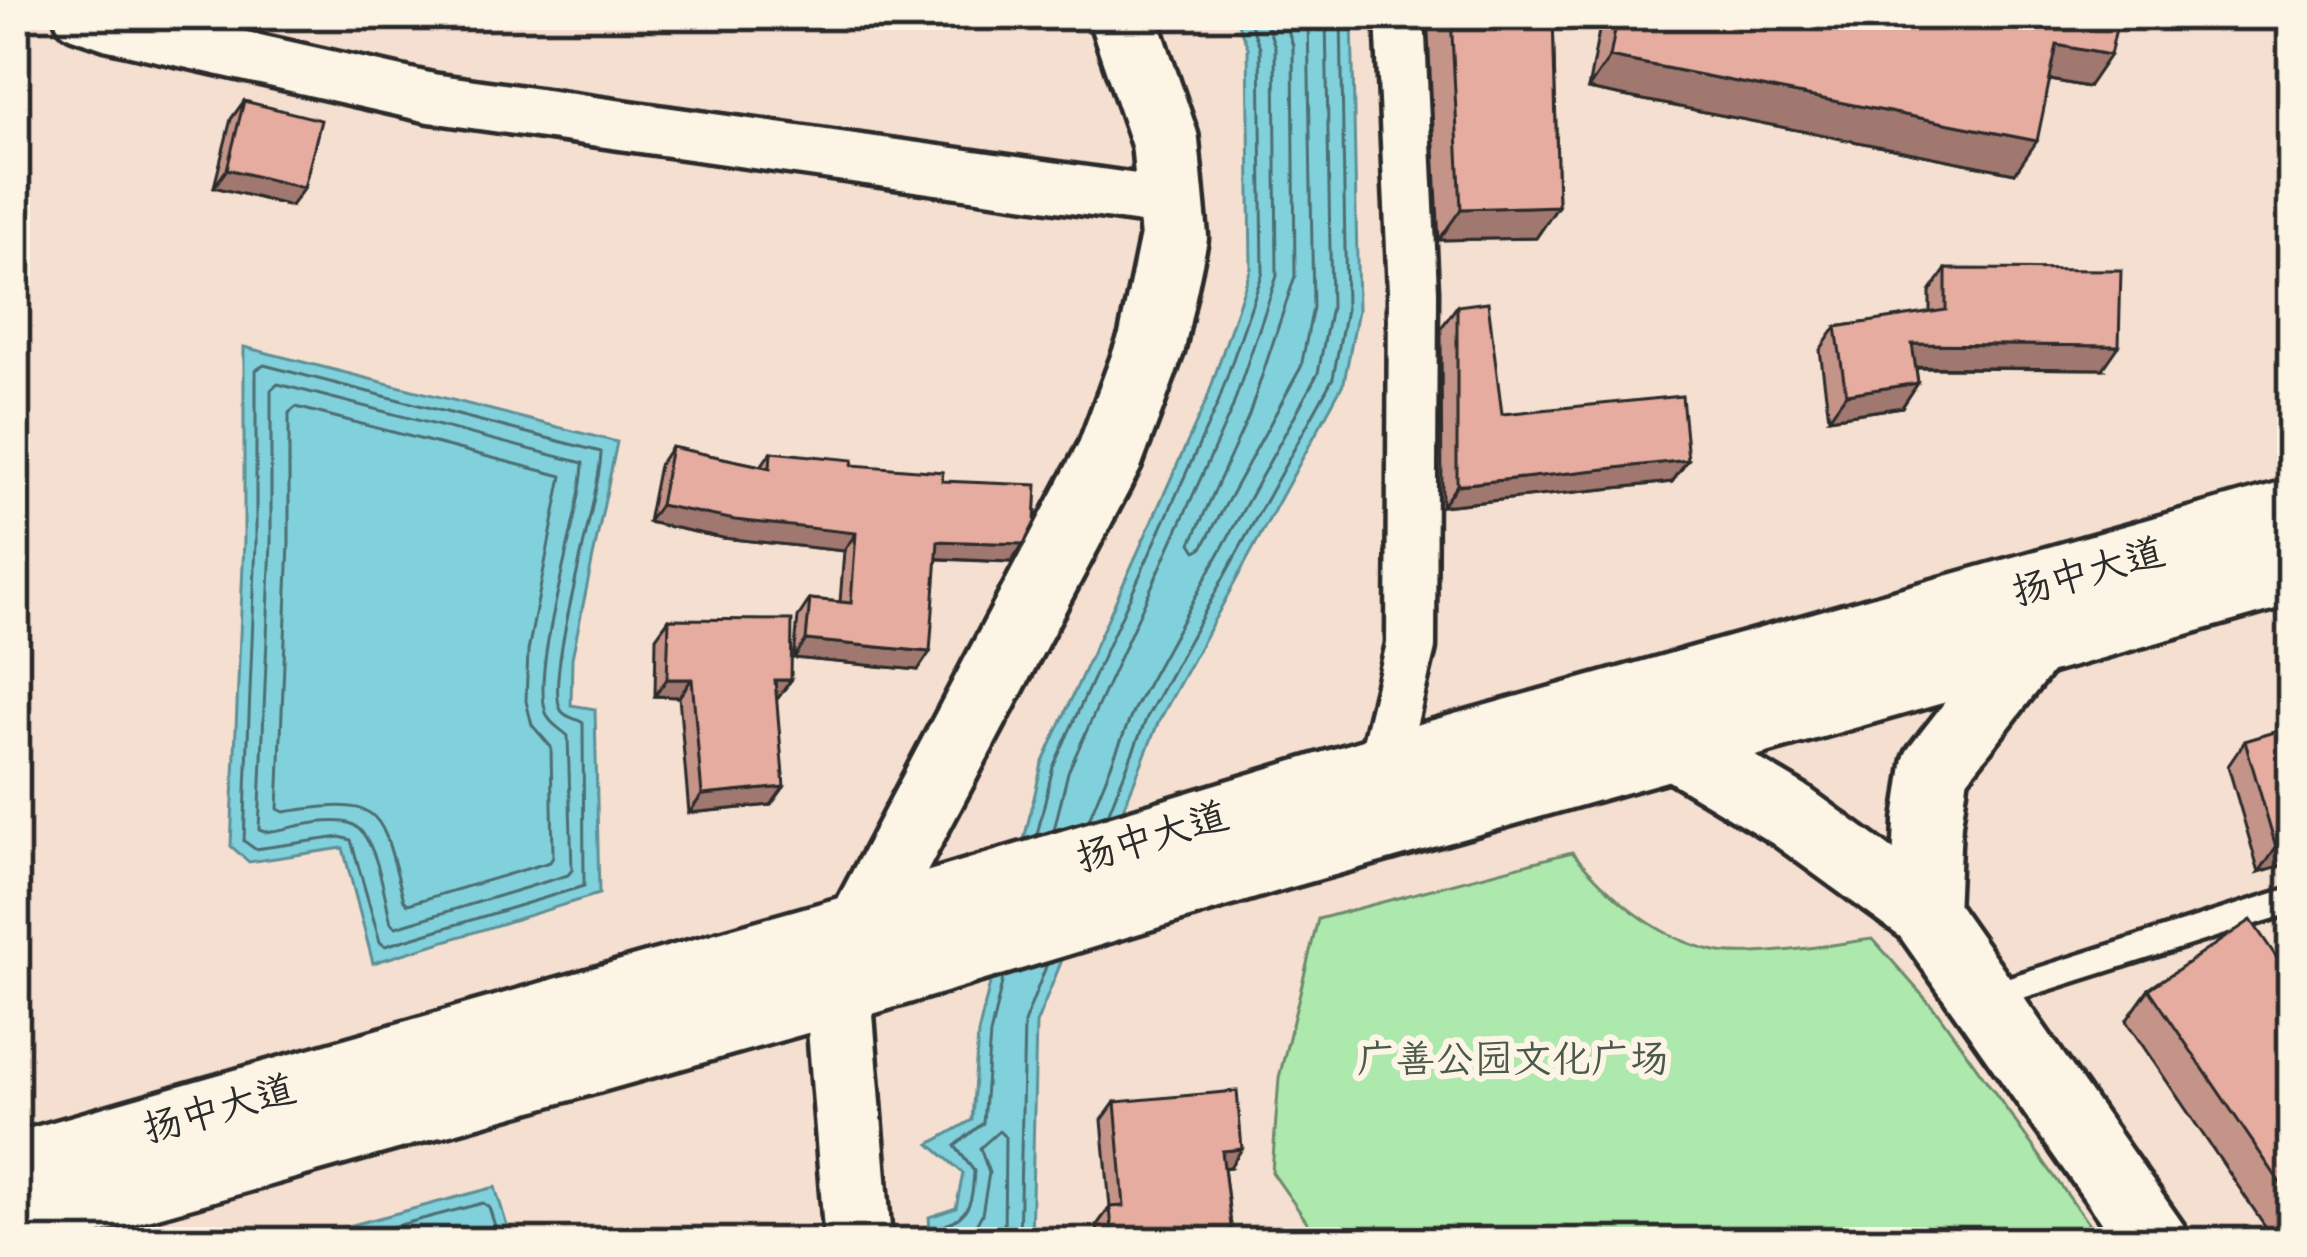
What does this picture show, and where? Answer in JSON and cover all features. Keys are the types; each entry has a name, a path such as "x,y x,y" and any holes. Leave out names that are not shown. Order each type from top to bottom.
{"main road":[{"path":"858,1242 838,990 861,926 1110,455 1152,342 1174,237 1165,141 1122,15"},
{"name":"扬中大道","path":"15,1223 838,990 1386,797 2090,572 2292,513"},
{"name":"扬中大道","path":"15,1167 861,926 1386,797 1673,745 2292,570"},
{"path":"1924,913 1936,767 2090,572"},
{"path":"1673,745 1791,816 1924,913 2155,1242"}],"street":[{"path":"79,15 431,98 1170,203"},
{"path":"1386,797 1412,646 1413,291 1400,15"}],"lane":[{"path":"1984,998 2292,900"}],"green space":[{"name":"广善公园文化广场","path":"1572,852 1635,913 1693,945 1749,953 1873,939 1938,1013 2101,1242 1321,1242 1272,1172 1279,1078 1318,919"}],"water":[{"path":"1234,15 1352,15 1358,310 1344,382 1158,723 1036,1024 1031,1242 931,1242 929,1217 956,1208 963,1173 930,1144 972,1120 978,1034 1042,764 1207,399 1251,268 1248,47"},
{"path":"244,347 617,442 572,658 571,705 595,709 599,894 373,963 343,848 249,862 231,846 244,541"},
{"path":"495,1187 512,1242 288,1242"}],"building":[{"path":"1451,15 1553,15 1558,206 1461,209"},
{"path":"1618,15 2119,15 2110,55 2057,45 2037,141 1610,57"},
{"path":"244,101 321,120 304,188 227,169"},
{"path":"1946,269 2121,270 2119,346 1912,344 1918,383 1846,394 1836,327 1946,310"},
{"path":"1488,302 1502,414 1682,396 1688,460 1457,485 1457,306"},
{"path":"671,447 770,468 771,452 943,472 942,481 1037,485 1035,522 1024,544 938,541 930,652 806,640 810,599 851,603 856,533 735,520 660,505"},
{"path":"669,619 792,620 791,680 775,680 784,787 702,795 692,679 667,679"},
{"path":"2292,727 2292,842 2276,847 2245,741"},
{"path":"2251,920 2292,980 2292,1200 2149,989"},
{"path":"1237,1091 1242,1149 1222,1151 1233,1242 1113,1242 1110,1207 1124,1206 1115,1102"}]}
